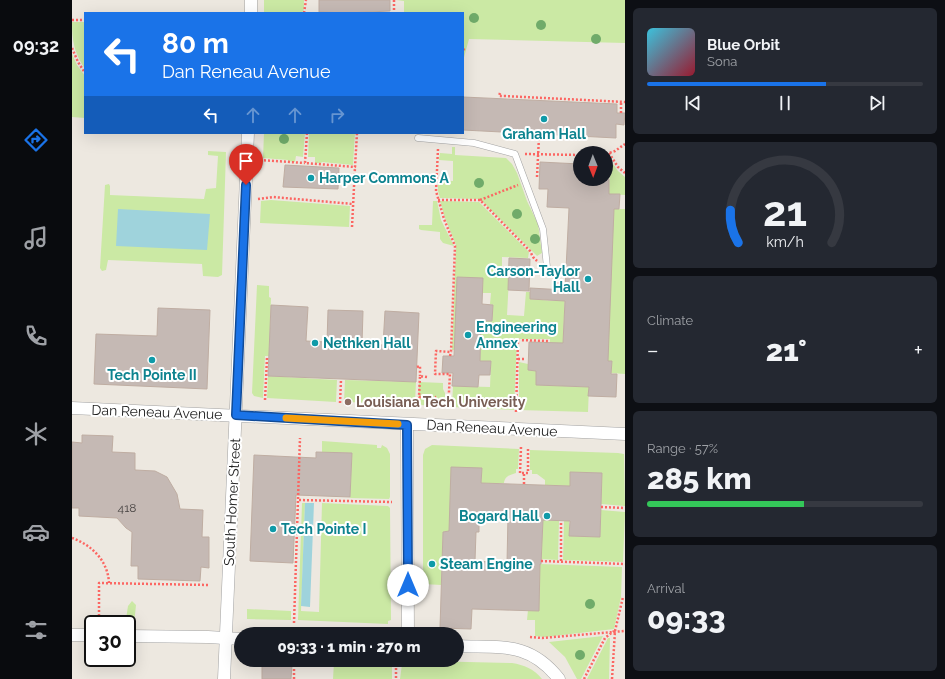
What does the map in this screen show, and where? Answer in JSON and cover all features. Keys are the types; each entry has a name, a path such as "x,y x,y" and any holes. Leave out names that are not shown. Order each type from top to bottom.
{"street":[{"path":"251,0 251,12"},
{"name":"South Homer Street","path":"224,679 248,134"},
{"name":"Dan Reneau Avenue","path":"72,408 236,415 407,425 625,434"},
{"path":"407,425 408,627"},
{"path":"72,634 84,635"},
{"path":"136,636 234,639"},
{"path":"464,646 505,648 523,651 539,659 550,668 559,679"}],"lane":[{"path":"418,138 439,139 474,144 515,154 543,229 547,267"}],"path":[{"path":"304,12 306,0"},
{"path":"394,0 394,12"},
{"path":"72,20 84,20"},
{"path":"72,48 84,71"},
{"path":"500,93 500,96 549,100 625,102"},
{"path":"620,113 621,102"},
{"path":"305,163 307,134"},
{"path":"352,227 356,134"},
{"path":"537,177 539,137 544,137"},
{"path":"439,139 436,191 444,219 455,246 450,356"},
{"path":"613,150 625,144"},
{"path":"515,154 573,155"},
{"path":"260,160 355,167"},
{"path":"613,161 625,173"},
{"path":"438,200 480,200 526,183"},
{"path":"258,199 273,198 353,204"},
{"path":"480,200 530,251 532,257 547,267 559,269 558,288 565,288"},
{"path":"516,412 518,340 548,342"},
{"path":"448,408 450,374 435,374 435,366 436,351 451,352"},
{"path":"265,400 267,358 268,359"},
{"path":"518,358 526,359"},
{"path":"417,367 420,366 419,397 435,397 435,408"},
{"path":"420,376 426,377"},
{"path":"340,404 341,380"},
{"path":"294,623 300,438"},
{"path":"521,447 520,473 524,473"},
{"path":"524,473 528,473 528,448"},
{"path":"524,473 524,484"},
{"path":"299,500 392,502"},
{"path":"601,507 625,508"},
{"path":"561,521 561,561"},
{"path":"72,538 84,544 96,553 107,569 109,583"},
{"path":"541,560 625,564"},
{"path":"99,615 99,583 190,583 210,585"},
{"path":"612,679 615,631 623,597"},
{"path":"584,679 605,638 615,631"},
{"path":"530,637 542,638 625,631"},
{"path":"294,667 294,679"},
{"path":"396,667 396,679"}],"green space":[{"path":"264,0 304,0 302,12 264,12"},
{"path":"396,0 625,0 625,43 469,39 464,57 464,12 404,12 404,1"},
{"path":"72,22 84,22 84,67 78,57 72,35"},
{"path":"72,54 77,65 84,75 84,118 72,117"},
{"path":"264,134 305,134 303,157 296,156 295,162 263,158"},
{"path":"309,134 355,134 353,165 322,162 315,163 315,157 308,157"},
{"path":"452,147 455,147 455,155 506,158 512,164 538,224 542,253 537,256 480,199 440,198 438,191 438,180 453,181 453,161 439,160 440,153 452,154"},
{"path":"208,151 226,152 222,275 218,277 203,276 202,264 108,260 106,270 102,271 100,268 105,185 109,184 110,186 110,195 204,199 206,189 216,188 218,156 208,155"},
{"path":"613,164 625,177 625,195 609,194 609,186 613,186"},
{"path":"271,200 350,206 349,227 260,223 261,201"},
{"path":"433,201 437,201 441,220 454,246 443,243 440,239 440,232 419,229 419,225 432,225"},
{"path":"440,201 479,202 529,252 528,258 502,257 502,269 500,269 499,278 509,278 507,315 524,316 526,292 530,292 530,299 555,301 556,290 565,290 563,343 550,343 550,339 517,339 514,410 452,407 453,386 490,387 491,361 480,361 481,321 492,321 493,305 490,304 491,293 482,293 483,278 454,350 452,350 456,245"},
{"path":"614,209 625,209 625,374 611,373 612,362 603,361"},
{"path":"257,285 269,286 269,297 271,298 269,356 265,356 263,398 254,396 252,393"},
{"path":"519,362 528,364 528,370 536,371 536,385 589,387 588,412 519,410"},
{"path":"268,376 337,380 336,402 267,398"},
{"path":"345,380 416,382 415,404 344,402"},
{"path":"419,382 443,383 445,406 418,405"},
{"path":"322,441 377,445 377,448 381,448 382,445 387,448 390,454 389,499 350,498 352,453 322,452"},
{"path":"432,445 519,449 518,469 516,469 516,473 507,477 504,483 481,483 482,468 449,531 443,532 441,585 423,584 423,455 425,449"},
{"path":"530,450 624,454 625,506 601,504 602,473 571,472 570,486 545,485 545,480 537,474 532,474 532,470 530,470"},
{"path":"302,503 305,503 301,611 319,612 322,503 388,506 390,508 391,620 388,621 388,624 298,620"},
{"path":"601,510 625,512 623,562 563,560 564,521 569,521 569,536 600,537"},
{"path":"543,520 559,521 558,560 541,559"},
{"path":"540,564 622,567 621,597 614,629 545,637 535,636 535,620 527,620 528,610 539,610"},
{"path":"132,601 136,605 135,615 127,615 128,606"},
{"path":"247,609 291,611 291,620 247,619"},
{"path":"603,636 581,679 577,679 565,657 549,642"},
{"path":"608,638 610,638 609,679 587,679"},
{"path":"464,662 512,663 528,668 542,679 400,679 402,667 464,667"},
{"path":"334,667 392,667 392,679 333,679"}],"water":[{"path":"118,209 210,214 207,250 116,246"},
{"path":"305,503 314,503 310,607 301,606"}],"building":[{"path":"319,0 390,0 390,11 319,12"},
{"name":"Graham Hall","path":"464,97 617,104 617,113 625,113 624,125 616,124 616,138 464,130"},
{"name":"Carson-Taylor Hall","path":"540,162 573,164 573,186 609,186 609,194 620,194 619,209 614,209 608,361 612,361 611,374 617,374 616,397 588,396 589,387 536,385 536,371 528,370 529,342 563,343 565,301 530,299 530,288 565,290 569,208 547,207 548,189 539,189"},
{"name":"Harper Commons A","path":"285,165 339,168 338,189 283,187"},
{"path":"509,258 530,259 529,291 508,290"},
{"name":"Engineering Annex","path":"457,277 483,278 482,304 493,305 492,321 481,321 480,361 491,361 490,375 479,375 478,387 452,386 453,373 442,373 443,356 454,356"},
{"name":"Nethken Hall","path":"271,305 308,307 306,341 327,342 328,310 363,311 362,344 383,345 385,311 419,313 416,382 268,376"},
{"name":"Tech Pointe II","path":"158,308 210,310 207,389 94,384 96,334 157,336"},
{"path":"82,435 113,436 112,452 135,453 135,470 155,471 167,477 177,494 180,509 203,510 202,537 209,537 209,568 201,567 200,581 138,579 138,566 131,566 132,532 117,518 79,516 79,508 72,508 72,442 82,443"},
{"name":"Tech Pointe I","path":"316,452 352,453 350,497 296,495 293,563 250,561 254,455 316,458"},
{"path":"451,467 482,468 481,483 570,486 570,472 602,473 600,537 569,536 570,521 543,520 539,611 472,609 471,629 464,629 464,627 440,627 443,532 449,531","holes":["479,515 508,516 507,563 475,561 476,532 479,532"]},
{"path":"262,667 292,667 291,679 262,679"}],"slow traffic":[{"path":"286,418 398,424"}],"place":[{"name":"Graham Hall","path":"544,119"},
{"name":"Harper Commons A","path":"311,178"},
{"name":"Carson-Taylor Hall","path":"588,279"},
{"name":"Engineering Annex","path":"468,335"},
{"name":"Nethken Hall","path":"315,343"},
{"name":"Tech Pointe II","path":"152,360"},
{"name":"Louisiana Tech University","path":"348,402"},
{"name":"Bogard Hall","path":"547,516"},
{"name":"Tech Pointe I","path":"273,529"},
{"name":"Steam Engine","path":"432,564"}],"route":[{"path":"246,185 236,415 407,425 408,585"}]}
